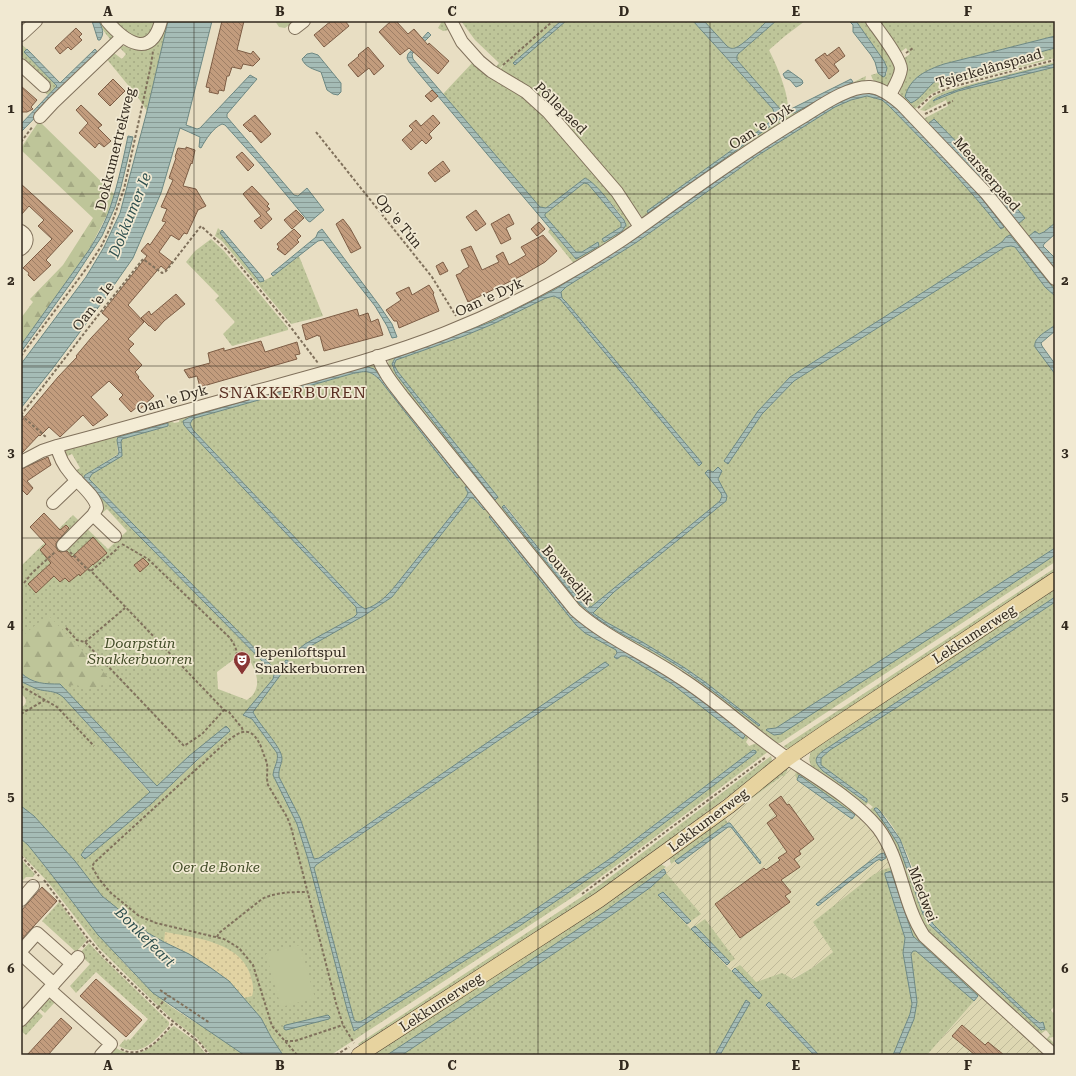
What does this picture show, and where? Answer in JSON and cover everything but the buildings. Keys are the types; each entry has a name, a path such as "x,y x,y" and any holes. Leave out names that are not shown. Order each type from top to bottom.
{"main road":[{"name":"Lekkumerweg","path":"356,1049 598,900 729,806 788,758 1055,580"}],"street":[{"path":"21,35 36,21"},
{"path":"107,21 122,36 134,43 146,43 151,40 157,34 161,21"},
{"name":"Pôllepaed","path":"451,21 462,42 479,61 491,71 526,92 552,116 617,192 640,228"},
{"path":"872,21 898,59 900,66 898,78 890,95"},
{"path":"40,117 52,103 122,36"},
{"path":"21,65 44,86"},
{"name":"Oan 'e Dyk","path":"21,462 42,451 56,446 322,373 377,356 462,326 540,289 591,259 640,228 756,146 828,102 853,90 861,88 871,87 890,95"},
{"name":"Mearsterpaed","path":"890,95 912,115 986,193 1055,279"},
{"path":"21,231 24,233 27,240 26,244 21,249"},
{"name":"Bouwedijk","path":"377,356 386,375 403,397 575,610 597,627 680,678 775,750 788,758"},
{"path":"56,446 64,464 97,504 94,515 63,545"},
{"path":"53,503 77,480"},
{"path":"94,515 115,536"},
{"name":"Miedwei","path":"788,758 856,807 870,819 889,846 914,917 924,936 1054,1055"},
{"path":"21,900 33,886"},
{"path":"21,951 37,933 75,961 22,1016"},
{"path":"21,954 111,1044 101,1055"}],"path":[{"path":"506,61 553,21"},
{"name":"Dokkumertrekweg","path":"21,356 89,265 102,245 116,212 124,189 151,65 153,51 151,40"},
{"name":"Tsjerkelânspaad","path":"912,115 932,95 948,88 1055,60"},
{"path":"929,112 953,101"},
{"path":"21,142 40,117"},
{"name":"Op 'e Tún","path":"316,132 432,277 462,326"},
{"name":"Oan 'e Ie","path":"21,415 143,258 162,273 166,271 201,226 227,250 289,325 313,355 322,373"},
{"path":"21,415 56,446"},
{"path":"91,571 117,549 121,543 148,559 230,638 237,648 238,652 236,662"},
{"path":"24,583 63,545 87,569 91,571 224,710 229,712 242,728 243,732"},
{"path":"85,642 125,608"},
{"path":"66,628 77,640 85,642 184,746 202,734 224,710"},
{"path":"21,686 57,707 94,746"},
{"path":"21,714 45,700"},
{"path":"297,1055 272,1026 255,970 245,954 235,945 224,939 156,923 139,916 111,893 99,880 92,867 94,863 225,743 236,734 243,732 249,732 254,735 260,745 267,763 268,785 287,817 336,1003 343,1025 356,1049"},
{"path":"578,897 775,750"},
{"path":"21,856 46,883 89,940 173,1023 196,1039 209,1055"},
{"path":"217,937 262,899 269,895 277,893 307,892"},
{"path":"160,990 210,1022"},
{"path":"157,1008 168,995"},
{"path":"111,1044 128,1052 141,1051 157,1040 173,1023"},
{"path":"285,1041 295,1041 343,1025"},
{"path":"336,1055 356,1049 360,1040"}],"shaded area":[{"path":"788,768 798,771 855,811 877,832 891,867 882,870 833,952 812,968 762,995 735,968 732,971 727,965 730,963 695,927 691,929 687,924 691,921 664,869 728,822 725,818 782,776 785,776"},
{"path":"981,993 1050,1055 927,1055"}],"green space":[{"path":"99,21 103,21 114,36 106,45 104,45 110,39 102,29"},
{"path":"111,21 157,21 154,28 146,38 138,40 128,36"},
{"path":"164,21 168,21 147,111 137,96 105,57 118,45 139,49","holes":["119,47 126,54 122,59 114,53"]},
{"path":"275,21 295,21 285,28 279,27"},
{"path":"442,21 448,21 449,30 443,31 438,28"},
{"path":"461,21 561,21 513,63 515,65 566,21 693,21 773,109 775,115 764,127 647,211 786,115 866,76 865,82 644,219 620,190 498,72 507,61 497,71 494,69 499,63 475,40"},
{"path":"704,21 767,21 738,47 729,48"},
{"path":"776,21 805,21 769,50 785,88 788,111 785,112 781,110 737,60 738,54"},
{"path":"856,21 867,21 895,66 893,78 885,86 876,83 871,75 878,73 883,77 887,73 887,68 884,61"},
{"path":"877,21 1055,21 1055,36 944,64 923,73 915,101 930,85 937,80 1055,48 1055,58 945,87 931,94 915,109 903,102 900,88 903,59 910,54 906,48 899,53"},
{"path":"21,44 27,49 24,52 57,86 48,95 44,92 50,86 44,80 45,78 21,56"},
{"path":"474,61 525,94 615,193 630,221 629,229 575,265 548,232 550,229 576,259 599,245 598,243 582,252 576,252 545,216 545,214 584,183 588,183 621,223 621,227 603,239 604,242 623,231 626,223 619,212 595,186 585,178 546,208 540,207 443,94"},
{"path":"1055,62 1055,64 941,95 934,101 958,91 1055,67 1055,223 1044,232 1028,237 924,123 925,118 948,106 946,100 925,111 920,110 933,97 945,91","holes":["934,119 986,172 1025,218"]},
{"path":"861,91 882,94 971,181 1055,284 1055,290 1010,235 1006,237 1002,242 790,377 724,461 728,463 762,414 794,381 1005,247 1015,247 1045,287 1055,296 1055,325 1036,339 1048,365 1055,374 1055,548 776,728 768,729 774,735 955,622 1055,555 1055,562 780,743 775,743 604,627 578,607 392,376 388,363 389,358 502,312 810,115","holes":["858,94 883,97 891,104 960,173 1003,227 1001,229 947,166 882,100 867,96 851,100 837,106","829,111 757,156 637,242 566,287 561,292 562,298 702,463 699,466 560,299 554,296 546,298 493,324 464,336 396,360 394,365 398,372 498,497 392,367 395,358 491,322 554,290 635,239 756,153","718,467 719,482 727,496 726,501 614,592 593,613 685,668 760,725 759,726 703,684 666,659 592,616 578,602 502,507 505,505 579,599 587,606 591,607 720,501 722,496 721,493 709,471 713,472"]},
{"path":"39,121 114,194 110,209 89,250 21,345 21,318 33,302 30,299 63,265 93,218 21,150"},
{"path":"218,228 221,231 220,233 261,282 273,276 299,256 323,316 291,324 222,241 215,236"},
{"path":"211,239 224,251 288,328 288,330 232,346 223,334 235,322 215,300 219,296 186,262 195,251"},
{"path":"364,364 372,365 380,371 580,619 608,638 670,675 717,708 750,734 746,742 749,746 759,742 769,751 576,895 331,1055 283,1055 261,1018 229,981 189,954 148,933 102,896 75,861 34,816 21,806 21,707 26,703 26,701 25,697 21,694 21,681 34,688 55,693 63,697 150,793 85,849 81,855 85,859 151,804 230,730 226,726 189,756 157,786 60,684 35,681 21,673 21,566 73,515 108,549 127,531 107,509 101,514 102,507 100,501 73,472 80,468 72,454 65,457 64,453 67,448 170,420 174,423 179,422 182,416","holes":["368,367 374,370 461,477 457,478 380,380 370,372 351,374 195,418 190,424 193,430 359,605 365,609 382,600 396,585 466,497 468,493 465,487 468,487 486,508 484,510 473,498 470,498 392,597 365,615 318,641 295,657 293,654 305,644 354,617 357,614 356,607 190,432 184,425 183,421 190,417 350,370","168,423 168,426 122,439 121,456 92,474 89,479 273,667 279,669 286,660 289,662 253,712 281,753 282,758 279,777 300,818 314,859 318,858 605,663 609,665 315,866 314,868 354,1020 356,1021 359,1022 364,1020 518,921 611,858 753,750 756,751 756,753 613,862 521,925 354,1031 308,859 297,824 273,775 277,753 252,719 244,716 273,679 273,672 83,479 85,475 118,454 118,437","492,515 568,610 588,629 675,681 746,734 743,738 672,683 626,656 621,656 617,659 614,657 617,652 616,650 585,633 576,625 489,517","246,654 256,673 256,688 253,695 247,700 218,689 217,672 237,657"]},
{"path":"1055,568 1055,574 788,749 784,747 784,746"},
{"path":"1055,587 1055,597 826,749 817,758 823,771 867,802 867,799 821,765 821,758 830,750 1055,602 1055,1006 1051,1010 1053,1013 1055,1010 1055,1038 1049,1038 1055,1044 1055,1050 1044,1042 1050,1035 1046,1030 1038,1036 929,936 867,812 873,807 868,803 863,808 812,770 809,759 811,750","holes":["877,808 887,818 895,830 909,858 933,924 1033,1018 1044,1024 1043,1031 929,924 923,914 898,844 874,809"]},
{"path":"48,615 112,681 97,687 86,689 77,685 62,686 60,684 39,683 21,673 21,637"},
{"path":"771,756 772,760 770,765 604,889 360,1047 358,1044 601,884"},
{"path":"788,768 785,776 782,776 725,818 728,823 671,864 669,856 783,769"},
{"path":"798,771 855,811 855,815 799,775 797,780 795,775"},
{"path":"21,839 28,845 72,902 118,957 152,991 174,1009 233,1046 244,1055 211,1055 197,1038 174,1021 157,1005 99,948 48,882 21,854"},
{"path":"21,859 35,874 33,877 26,877 21,882"},
{"path":"659,863 666,867 604,912 388,1055 371,1055"},
{"path":"891,867 910,916 981,993 978,996 913,936 891,871 885,873 905,938 903,953 912,1004 910,1014 893,1055 819,1055 769,1002 766,1006 814,1055 720,1055 750,1003 746,1001 715,1055 402,1055 613,914 651,887 666,873 701,914 691,921 663,892 658,895 759,999 762,995 735,968 740,965 756,982 782,973 793,979 812,968 833,952 813,922 873,875"},
{"path":"59,902 87,940 76,952 42,921"},
{"path":"705,919 735,959 730,962 695,926"},
{"path":"89,943 169,1022 169,1025 164,1031 147,1046 134,1050 119,1046 125,1039 126,1041 128,1039 130,1040 148,1019 96,972 76,993 70,986 90,964 79,954"},
{"path":"300,945 315,998 281,1007 266,954"},
{"path":"913,951 916,951 974,1001 927,1055 899,1055 914,1019 917,1002 911,954"},
{"path":"52,999 56,1001 45,1013 39,1008 47,1000"},
{"path":"37,1010 43,1016 26,1035 21,1031 21,1025"},
{"path":"174,1026 195,1041 207,1055 107,1055 111,1051 113,1052 116,1048 123,1052 142,1052 153,1045"}],"sand":[{"path":"165,932 204,940 218,944 230,950 240,958 248,968 253,985 252,996 244,998 229,981 164,942"}],"water":[{"path":"92,21 99,21 103,33 100,40 98,40"},
{"name":"Dokkumer Ie","path":"168,21 212,21 186,125 197,129 200,128 250,75 257,79 227,114 227,117 294,195 298,196 307,188 324,210 310,222 308,221 263,167 225,125 222,124 216,128 201,148 199,147 200,137 180,128 161,193 133,258 112,289 21,408 21,364 86,277 104,247 120,213 147,111"},
{"path":"561,21 566,21 515,65 513,63"},
{"path":"693,21 704,21 729,48 735,48 742,44 767,21 776,21 738,54 737,60 781,110 785,112 851,79 853,82 796,112 786,115 648,213 647,211 764,127 775,117 773,109"},
{"path":"849,21 856,21 884,61 887,68 885,76 883,77 878,73 875,62 853,32 853,25"},
{"path":"428,32 431,35 412,54 413,59 540,207 546,208 585,178 595,185 624,220 626,225 622,231 604,242 602,239 621,227 621,223 588,184 584,183 545,214 545,216 576,252 582,252 598,242 599,246 576,259 409,62 407,58 408,54"},
{"path":"1055,36 1055,48 937,80 918,99 911,103 905,97 907,90 915,79 938,66"},
{"path":"27,49 60,83 95,49 98,53 21,132 21,124 57,86 24,52"},
{"path":"312,53 318,55 341,83 341,92 338,95 327,90 321,72 303,62 302,59 307,54"},
{"path":"1055,64 1055,67 958,91 933,101 952,92 970,86"},
{"path":"788,70 802,80 803,83 801,85 796,87 790,80 785,78 783,74"},
{"path":"867,93 883,97 891,103 960,173 1004,227 1001,229 947,166 882,100 867,96 851,100 835,107 757,156 637,242 566,287 561,292 562,298 702,463 699,466 560,299 554,296 546,298 493,324 464,336 396,360 394,365 398,372 498,497 495,500 396,374 392,364 395,358 491,322 554,290 635,239 756,153 834,105 858,94"},
{"path":"934,119 986,172 1025,218 1017,225 928,124"},
{"path":"128,136 133,137 121,187 115,207 102,236 73,280 21,352 21,345 89,250 98,235 110,208"},
{"path":"1055,223 1055,234 1043,246 1055,258 1055,270 1028,237 1035,231 1039,234 1044,232"},
{"path":"322,229 379,305 392,324 397,337 392,338 387,326 375,306 323,240 318,241 273,276 271,274 316,237 318,232"},
{"path":"222,230 264,281 260,282 220,233"},
{"path":"1010,235 1055,290 1055,296 1045,287 1015,247 1005,247 794,381 762,414 728,464 724,461 758,411 790,377 1002,242"},
{"path":"1055,325 1055,331 1041,343 1055,364 1055,374 1035,347 1035,343 1042,334"},
{"path":"368,367 374,369 382,378 461,477 457,478 380,380 370,372 351,374 195,418 190,424 193,430 359,605 365,609 382,600 396,585 466,497 468,493 465,487 468,486 486,508 484,510 473,498 470,498 392,597 365,615 307,648 295,657 293,654 305,644 354,617 357,614 356,607 190,432 184,425 183,421 190,417 350,370"},
{"path":"168,423 168,426 122,439 122,456 92,474 89,479 273,667 279,669 286,660 290,662 253,712 281,753 282,758 279,777 300,818 314,859 319,858 605,662 609,665 316,865 314,868 354,1020 359,1022 364,1020 518,921 611,858 753,750 756,751 756,753 613,862 521,925 354,1031 308,859 297,824 273,775 277,753 252,719 243,715 273,679 273,672 83,479 85,475 118,455 118,437"},
{"path":"718,467 722,471 718,479 727,496 726,501 614,592 593,613 685,668 760,725 759,726 701,682 653,651 620,633 588,611 578,602 502,507 504,505 579,599 587,606 591,607 720,501 722,496 721,493 705,473 708,470 713,472"},
{"path":"492,514 568,610 588,629 675,681 746,734 743,739 672,684 626,656 621,656 617,659 614,657 617,653 616,650 585,633 576,625 489,517"},
{"path":"1055,548 1055,555 955,622 781,734 774,735 766,730 776,728"},
{"path":"1055,597 1055,602 830,750 821,758 821,765 867,799 867,802 823,771 816,762 819,754 826,749"},
{"path":"21,673 35,681 60,684 157,786 189,756 226,726 230,731 151,804 85,859 81,855 85,849 150,792 63,697 57,693 37,689 22,682"},
{"path":"799,775 855,815 852,819 797,780"},
{"name":"Bonkefeart","path":"21,806 34,816 75,861 102,896 148,933 189,954 229,981 261,1018 283,1055 244,1055 153,993 98,935 28,845 21,839"},
{"path":"875,808 880,811 900,839 933,924 1033,1018 1040,1023 1043,1022 1045,1029 1041,1030 929,924 923,914 898,844 874,809"},
{"path":"730,823 761,862 760,864 731,827 728,827 678,864 675,861"},
{"path":"884,853 886,858 881,861 880,859 876,861 818,906 816,904 861,868 880,854"},
{"path":"664,869 666,873 651,887 613,914 402,1055 387,1055 604,912"},
{"path":"891,871 913,936 978,996 974,1001 916,951 913,951 911,954 917,1002 914,1019 899,1055 893,1055 910,1014 912,1004 903,953 905,938 885,875 885,873"},
{"path":"663,892 691,921 687,924 658,895"},
{"path":"695,926 730,962 727,965 691,929"},
{"path":"735,968 762,995 759,999 732,971"},
{"path":"746,1000 750,1003 720,1055 715,1055"},
{"path":"769,1002 819,1055 814,1055 766,1005"},
{"path":"328,1015 330,1017 329,1019 286,1030 284,1029 284,1026 286,1025"}],"place":[{"name":"Iepenloftspul Snakkerbuorren","path":"242,675"}],"district":[{"name":"SNAKKERBUREN","path":"293,392"}],"park label":[{"name":"Doarpstún Snakkerbuorren","path":"140,652"},
{"name":"Oer de Bonke","path":"216,867"}]}
